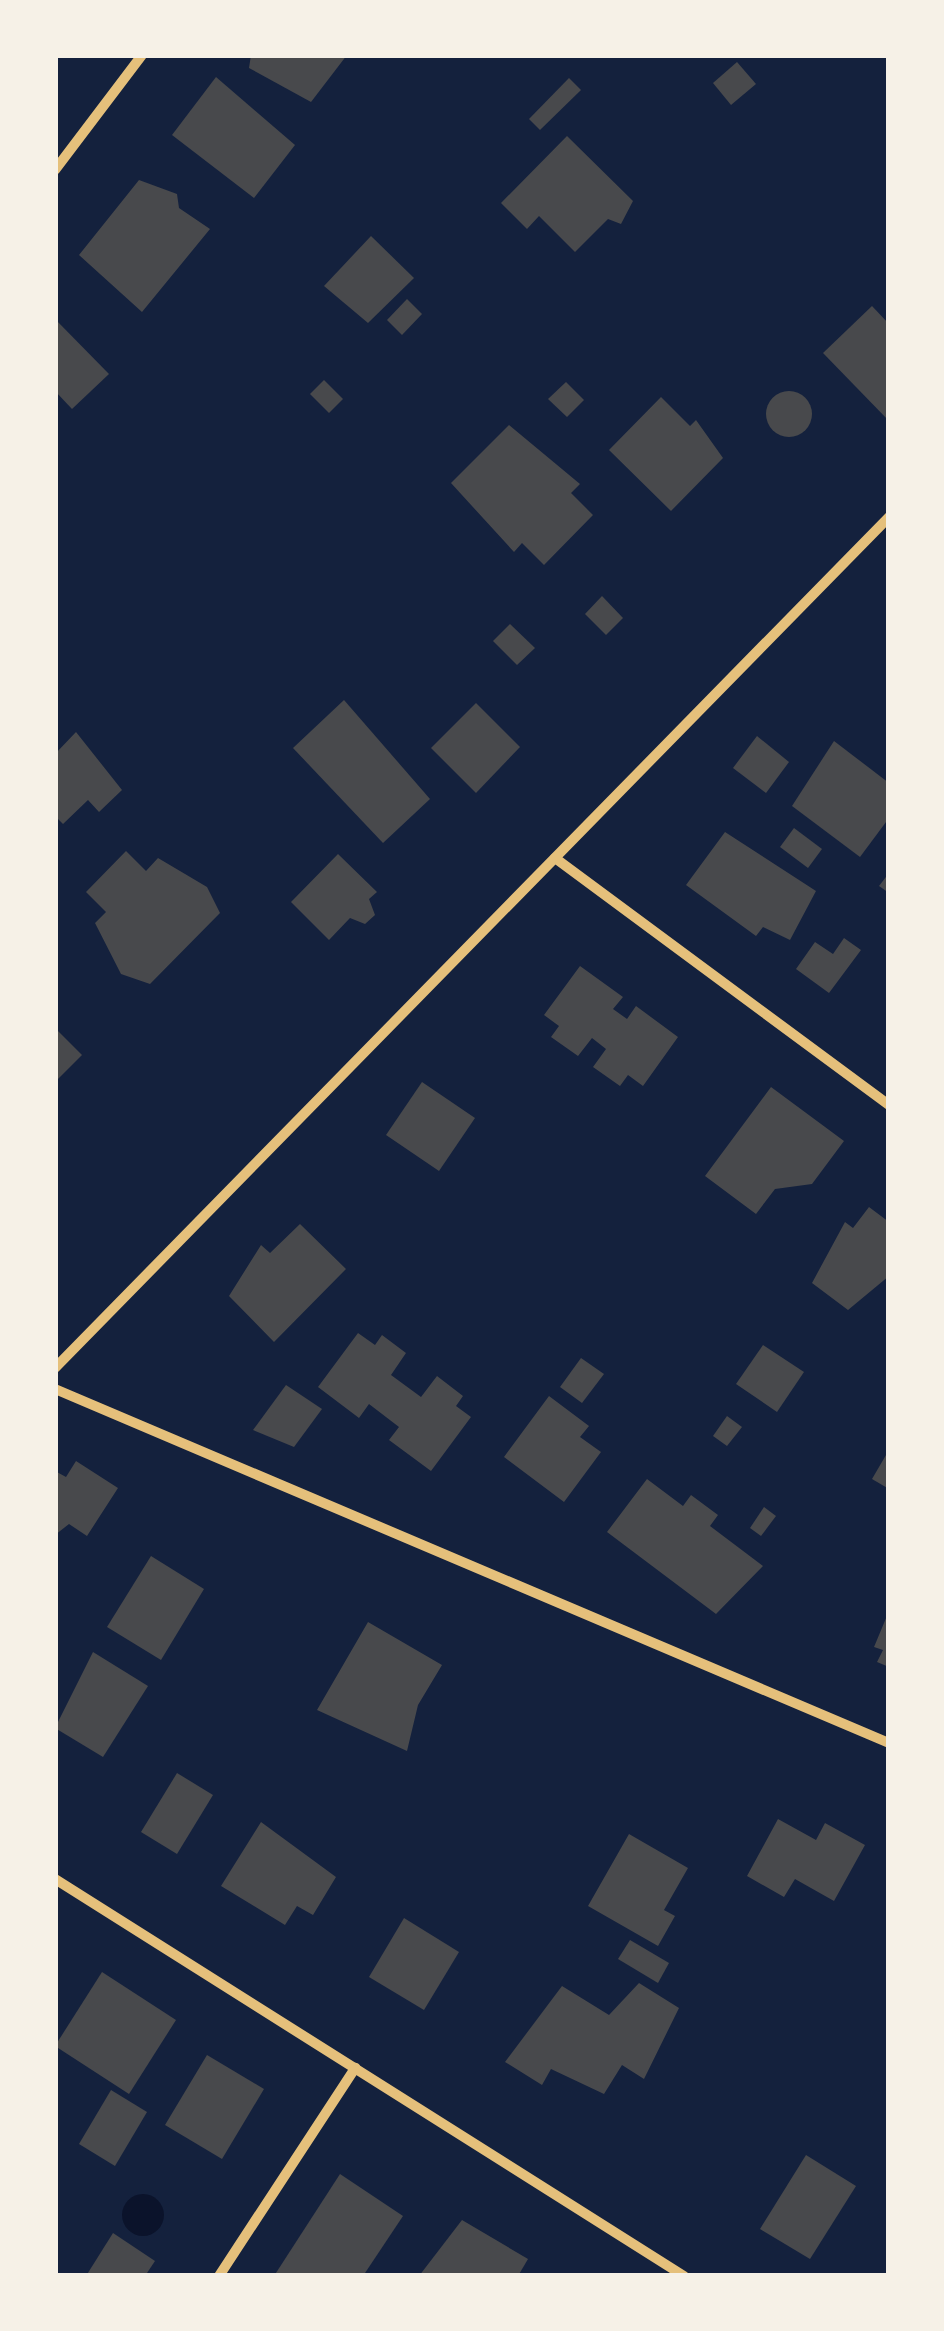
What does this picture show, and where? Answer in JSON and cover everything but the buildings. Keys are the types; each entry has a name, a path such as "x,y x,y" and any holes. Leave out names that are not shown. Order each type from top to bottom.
{"street":[{"path":"55,170 142,55"},
{"path":"55,1368 889,517"},
{"path":"554,858 889,1105"},
{"path":"55,1389 889,1743"},
{"path":"55,1879 684,2276"},
{"path":"220,2276 354,2068"}],"water":[{"path":"143,2194 158,2200 164,2215 158,2230 143,2236 128,2230 122,2215 128,2200"}]}
